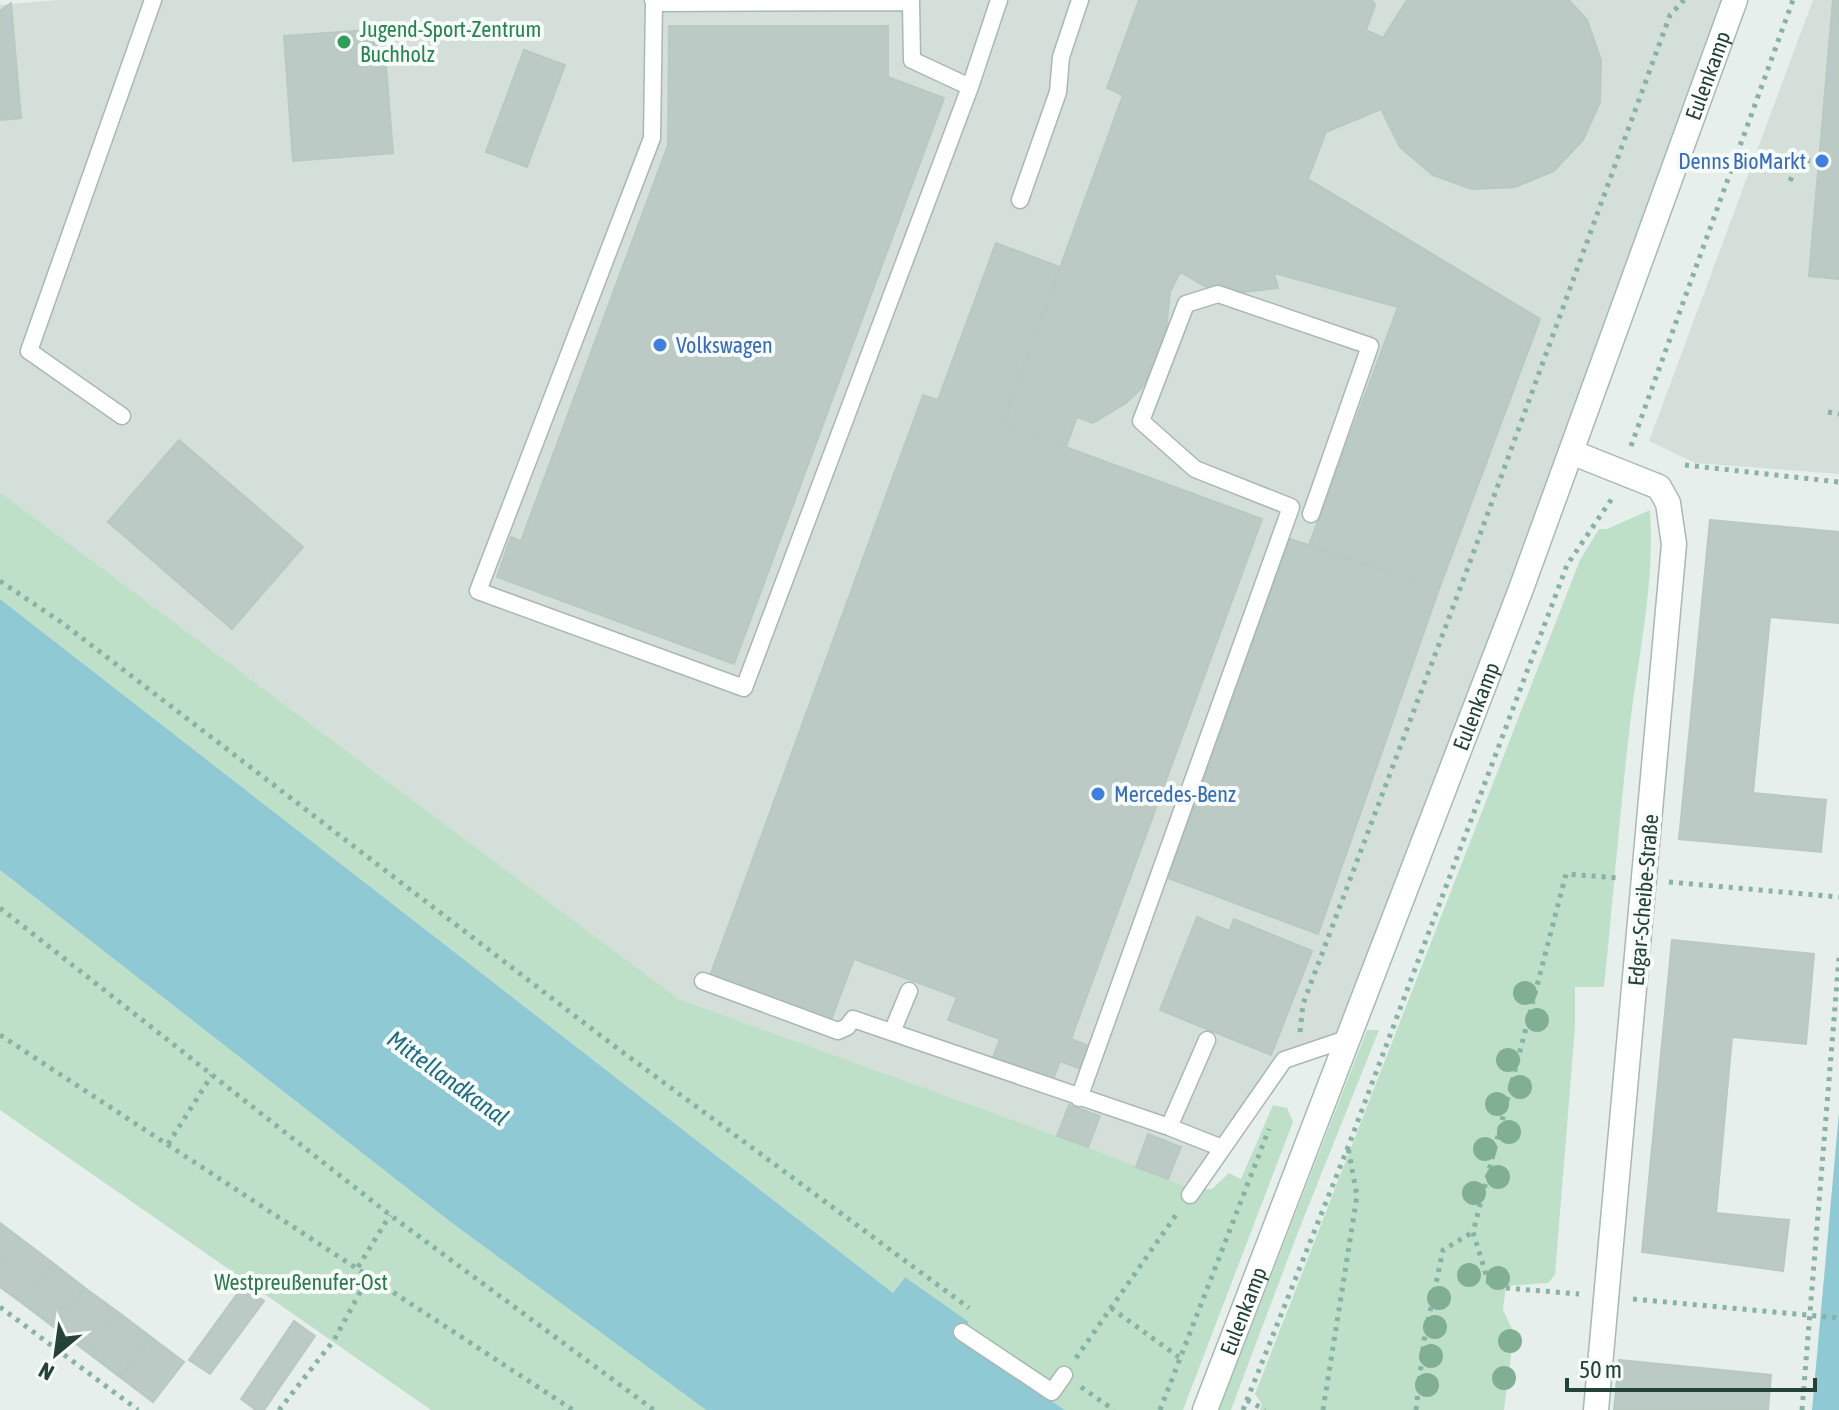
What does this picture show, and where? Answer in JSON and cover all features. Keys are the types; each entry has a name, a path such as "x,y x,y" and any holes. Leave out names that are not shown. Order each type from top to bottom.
{"street":[{"name":"Eulenkamp","path":"1205,1410 1571,452 1735,0"},
{"name":"Edgar-Scheibe-Straße","path":"1571,452 1659,487 1668,503 1674,544 1596,1410"}],"lane":[{"path":"122,416 29,351 153,0"},
{"path":"970,87 912,60 911,2 654,1 652,138 478,591 744,688 970,87 999,0"},
{"path":"1020,200 1058,92 1061,57 1080,0"},
{"path":"1079,1098 1291,507 1195,469 1141,421 1186,304 1218,294 1370,346 1311,514"},
{"path":"703,981 838,1031 847,1027 853,1019 1222,1148"},
{"path":"892,1032 909,991"},
{"path":"1190,1195 1284,1060 1349,1038"},
{"path":"1169,1127 1207,1040"},
{"path":"962,1332 1052,1392 1064,1375"}],"path":[{"path":"1297,1055 1303,1004 1467,570 1670,15 1684,0"},
{"path":"1243,1410 1348,1147 1567,565 1614,496 1793,0"},
{"path":"1790,181 1799,160 1819,161"},
{"path":"1828,412 1839,414"},
{"path":"1685,465 1839,482"},
{"path":"0,581 61,622 613,1045 910,1266"},
{"path":"1489,1284 1473,1232 1566,874 1839,897"},
{"path":"0,908 390,1215 654,1410"},
{"path":"1802,1410 1839,958"},
{"path":"0,1035 573,1410"},
{"path":"168,1144 212,1075"},
{"path":"1160,1410 1270,1125"},
{"path":"1323,1410 1357,1196 1348,1147"},
{"path":"1114,1410 1064,1375 1190,1195"},
{"path":"358,1267 390,1215"},
{"path":"1416,1410 1424,1340 1443,1250 1473,1232"},
{"path":"279,1410 334,1340 369,1276"},
{"path":"1506,1288 1839,1318"},
{"path":"0,1307 138,1410"},
{"path":"1111,1308 1180,1358"},
{"path":"1247,1400 1265,1410"}],"shaded area":[{"path":"58,0 1738,0 1349,1038 1297,1055 1195,1190 1088,1147 679,999 0,492 0,5"},
{"path":"1813,0 1839,0 1839,474 1695,463 1649,441"}],"green space":[{"path":"0,492 679,999 1088,1147 1195,1190 1212,1189 1229,1173 1241,1179 1273,1105 1287,1108 1293,1122 1183,1410 1065,1410 957,1339 969,1322 905,1277 893,1293 0,599"},
{"path":"1650,510 1648,590 1630,724 1604,987 1575,987 1575,1027 1555,1275 1548,1283 1506,1286 1503,1310 1514,1333 1504,1410 1260,1410 1262,1404 1255,1394 1580,560 1599,529 1607,529"},
{"name":"Westpreußenufer-Ost","path":"0,870 448,1220 706,1410 431,1410 0,1110"},
{"path":"1367,1030 1379,1030 1231,1410 1219,1410"}],"water":[{"name":"Mittellandkanal","path":"0,599 893,1293 905,1277 969,1322 958,1339 1065,1410 706,1410 448,1220 0,870"},
{"path":"1839,1112 1839,1410 1812,1410"}],"building":[{"path":"1139,0 1372,0 1375,5 1366,30 1383,38 1407,0 1569,0 1587,20 1601,60 1600,102 1583,140 1554,171 1515,187 1472,189 1433,175 1400,147 1381,109 1326,132 1308,179 1540,319 1439,589 1309,545 1398,307 1274,273 1278,288 1234,293 1208,288 1180,272 1170,292 1166,331 1159,356 1141,389 1126,403 1093,423 1077,417 1066,447 1003,424 1123,95 1107,88"},
{"path":"1833,0 1839,0 1839,279 1809,276"},
{"path":"11,3 21,118 0,120 0,11"},
{"path":"669,26 888,26 888,77 944,98 734,664 497,577 511,537 521,541 668,145"},
{"path":"383,29 393,153 293,161 284,36"},
{"path":"524,50 565,65 527,167 486,152"},
{"path":"996,243 1060,267 1003,424 1262,519 1071,1039 1089,1046 1081,1069 1060,1061 1051,1085 991,1063 1000,1039 948,1020 957,997 854,959 830,1023 709,979 923,395 938,400"},
{"path":"179,440 303,547 232,629 108,522"},
{"path":"1710,520 1839,532 1839,623 1770,617 1753,793 1826,800 1821,852 1679,839"},
{"path":"1290,539 1439,589 1318,934 1168,878"},
{"path":"1197,917 1229,931 1234,919 1312,951 1271,1055 1160,1010"},
{"path":"1672,940 1814,954 1806,1044 1732,1037 1716,1213 1789,1220 1783,1271 1642,1252"},
{"path":"1069,1105 1100,1116 1088,1147 1057,1136"},
{"path":"1148,1134 1181,1147 1168,1179 1136,1167"},
{"path":"0,1223 20,1238 0,1264"},
{"path":"20,1238 53,1263 22,1303 0,1287 0,1264"},
{"path":"53,1263 85,1288 55,1328 22,1303"},
{"path":"243,1286 264,1301 210,1374 189,1360"},
{"path":"85,1288 118,1312 87,1352 55,1328"},
{"path":"118,1312 151,1337 120,1377 87,1352"},
{"path":"294,1321 315,1336 264,1410 256,1410 241,1399"},
{"path":"151,1337 184,1362 153,1402 120,1377"},
{"path":"1619,1360 1771,1375 1768,1410 1614,1410"}],"place":[{"name":"Jugend-Sport-Zentrum Buchholz","path":"344,42"},
{"name":"Denns BioMarkt","path":"1822,161"},
{"name":"Volkswagen","path":"660,345"},
{"name":"Mercedes-Benz","path":"1098,794"}]}
